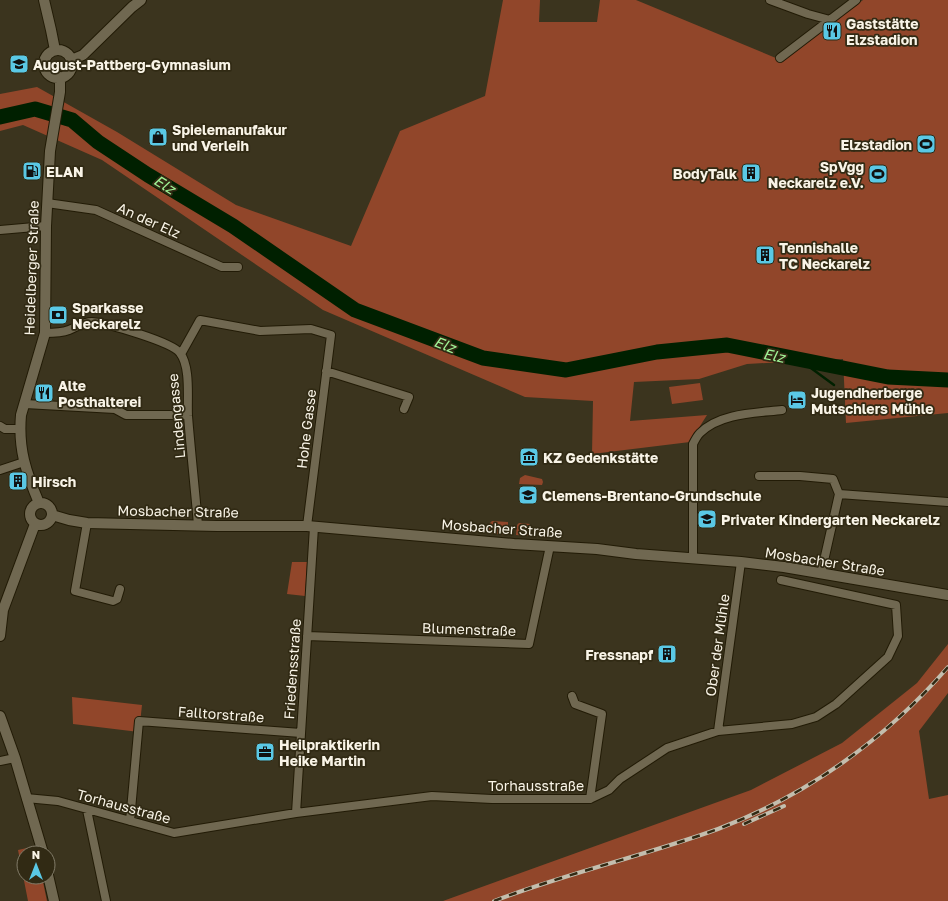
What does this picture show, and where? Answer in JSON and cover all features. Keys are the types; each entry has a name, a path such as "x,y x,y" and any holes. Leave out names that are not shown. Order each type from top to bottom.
{"street":[{"path":"44,0 52,30 55,50"},
{"path":"71,60 83,55 141,0"},
{"path":"770,0 808,14 830,20"},
{"path":"780,58 856,0"},
{"path":"55,50 63,51 71,60 68,73 60,77 51,76 44,67 44,59 55,50"},
{"name":"Heidelberger Straße","path":"52,515 49,506 39,503 32,487 24,462 20,442 20,429 21,415 45,333 47,203 50,152 60,92 60,77"},
{"name":"An der Elz","path":"47,203 96,210 222,267 238,267"},
{"path":"0,230 46,226"},
{"name":"Hohe Gasse","path":"181,354 200,320 260,331 311,329 331,335 310,527"},
{"name":"Lindengasse","path":"45,333 58,333 70,330 83,323 93,322 140,333 174,348 181,354 187,373 188,415 198,525"},
{"path":"326,371 409,398 404,409"},
{"path":"25,404 115,409 126,415 188,415"},
{"path":"693,559 693,444 699,434 709,426 730,416 782,410"},
{"path":"0,426 5,429 20,429"},
{"path":"0,470 24,462"},
{"path":"759,476 800,476 833,479 839,494 821,574"},
{"path":"839,494 948,502"},
{"path":"39,503 34,505 29,513 31,520 35,524 43,526 47,524 50,522 52,515"},
{"name":"Mosbacher Straße","path":"52,515 87,523 310,527 604,549 630,554 741,562 948,595"},
{"path":"87,523 75,591 113,601 117,599 120,589"},
{"path":"0,636 3,610 35,524"},
{"name":"Friedensstraße","path":"296,813 307,636 311,597 310,527"},
{"name":"Blumenstraße","path":"307,636 529,644 550,546"},
{"name":"Ober der Mühle","path":"718,731 741,562"},
{"name":"Torhausstraße","path":"26,798 58,801 174,833 296,813 432,796 492,799 590,799 609,790 620,779 667,748 718,731 792,724 816,717 836,704 888,656 898,636 896,605 781,580"},
{"path":"572,696 575,704 602,714 590,799"},
{"path":"0,716 15,758 41,845"},
{"name":"Falltorstraße","path":"130,821 139,721 301,733"},
{"path":"0,761 15,758"},
{"path":"88,810 106,901"},
{"path":"50,885 54,901"}],"shaded area":[{"path":"503,0 540,0 539,22 597,22 600,0 636,0 783,61 863,0 948,0 948,413 846,423 843,359 747,364 699,379 634,382 630,421 707,415 690,442 592,454 593,401 525,397 323,310 102,160 23,125 0,131 0,94 37,87 117,132 236,205 351,246 400,131 485,96"},
{"path":"700,383 703,400 672,404 669,387"},
{"path":"525,475 542,479 542,485 519,484 520,478"},
{"path":"492,521 508,522 508,535 487,533 486,527"},
{"path":"519,523 530,524 529,536 516,535 517,525"},
{"path":"292,562 307,562 305,596 287,594"},
{"path":"948,644 948,693 919,731 929,799 948,795 948,901 443,901 751,790 842,743 917,683"},
{"path":"72,697 142,705 139,732 73,724"},
{"path":"25,885 44,885 47,901 28,901"}],"waterway":[{"name":"Elz","path":"0,117 35,109 72,120 98,142 148,175 233,226 355,310 483,358 566,370 657,352 727,345 888,377 948,380"},
{"path":"800,360 834,385"}],"railway":[{"path":"494,901 549,882 690,839 751,815 783,799 814,782 871,741 898,718 948,667"},
{"path":"744,824 784,806"}],"place":[{"name":"Gaststätte Elzstadion","path":"832,31"},
{"name":"August-Pattberg-Gymnasium","path":"19,64"},
{"name":"Spielemanufakur und Verleih","path":"158,137"},
{"name":"Elzstadion","path":"926,144"},
{"name":"ELAN","path":"32,171"},
{"name":"BodyTalk","path":"751,173"},
{"name":"SpVgg Neckarelz e.V.","path":"878,174"},
{"name":"Tennishalle TC Neckarelz","path":"765,255"},
{"name":"Sparkasse Neckarelz","path":"58,315"},
{"name":"Alte Posthalterei","path":"44,393"},
{"name":"Jugendherberge Mutschlers Mühle","path":"797,400"},
{"name":"KZ Gedenkstätte","path":"529,457"},
{"name":"Hirsch","path":"18,481"},
{"name":"Clemens-Brentano-Grundschule","path":"528,495"},
{"name":"Privater Kindergarten Neckarelz","path":"707,519"},
{"name":"Fressnapf","path":"667,654"},
{"name":"Heilpraktikerin Heike Martin","path":"265,752"}]}
